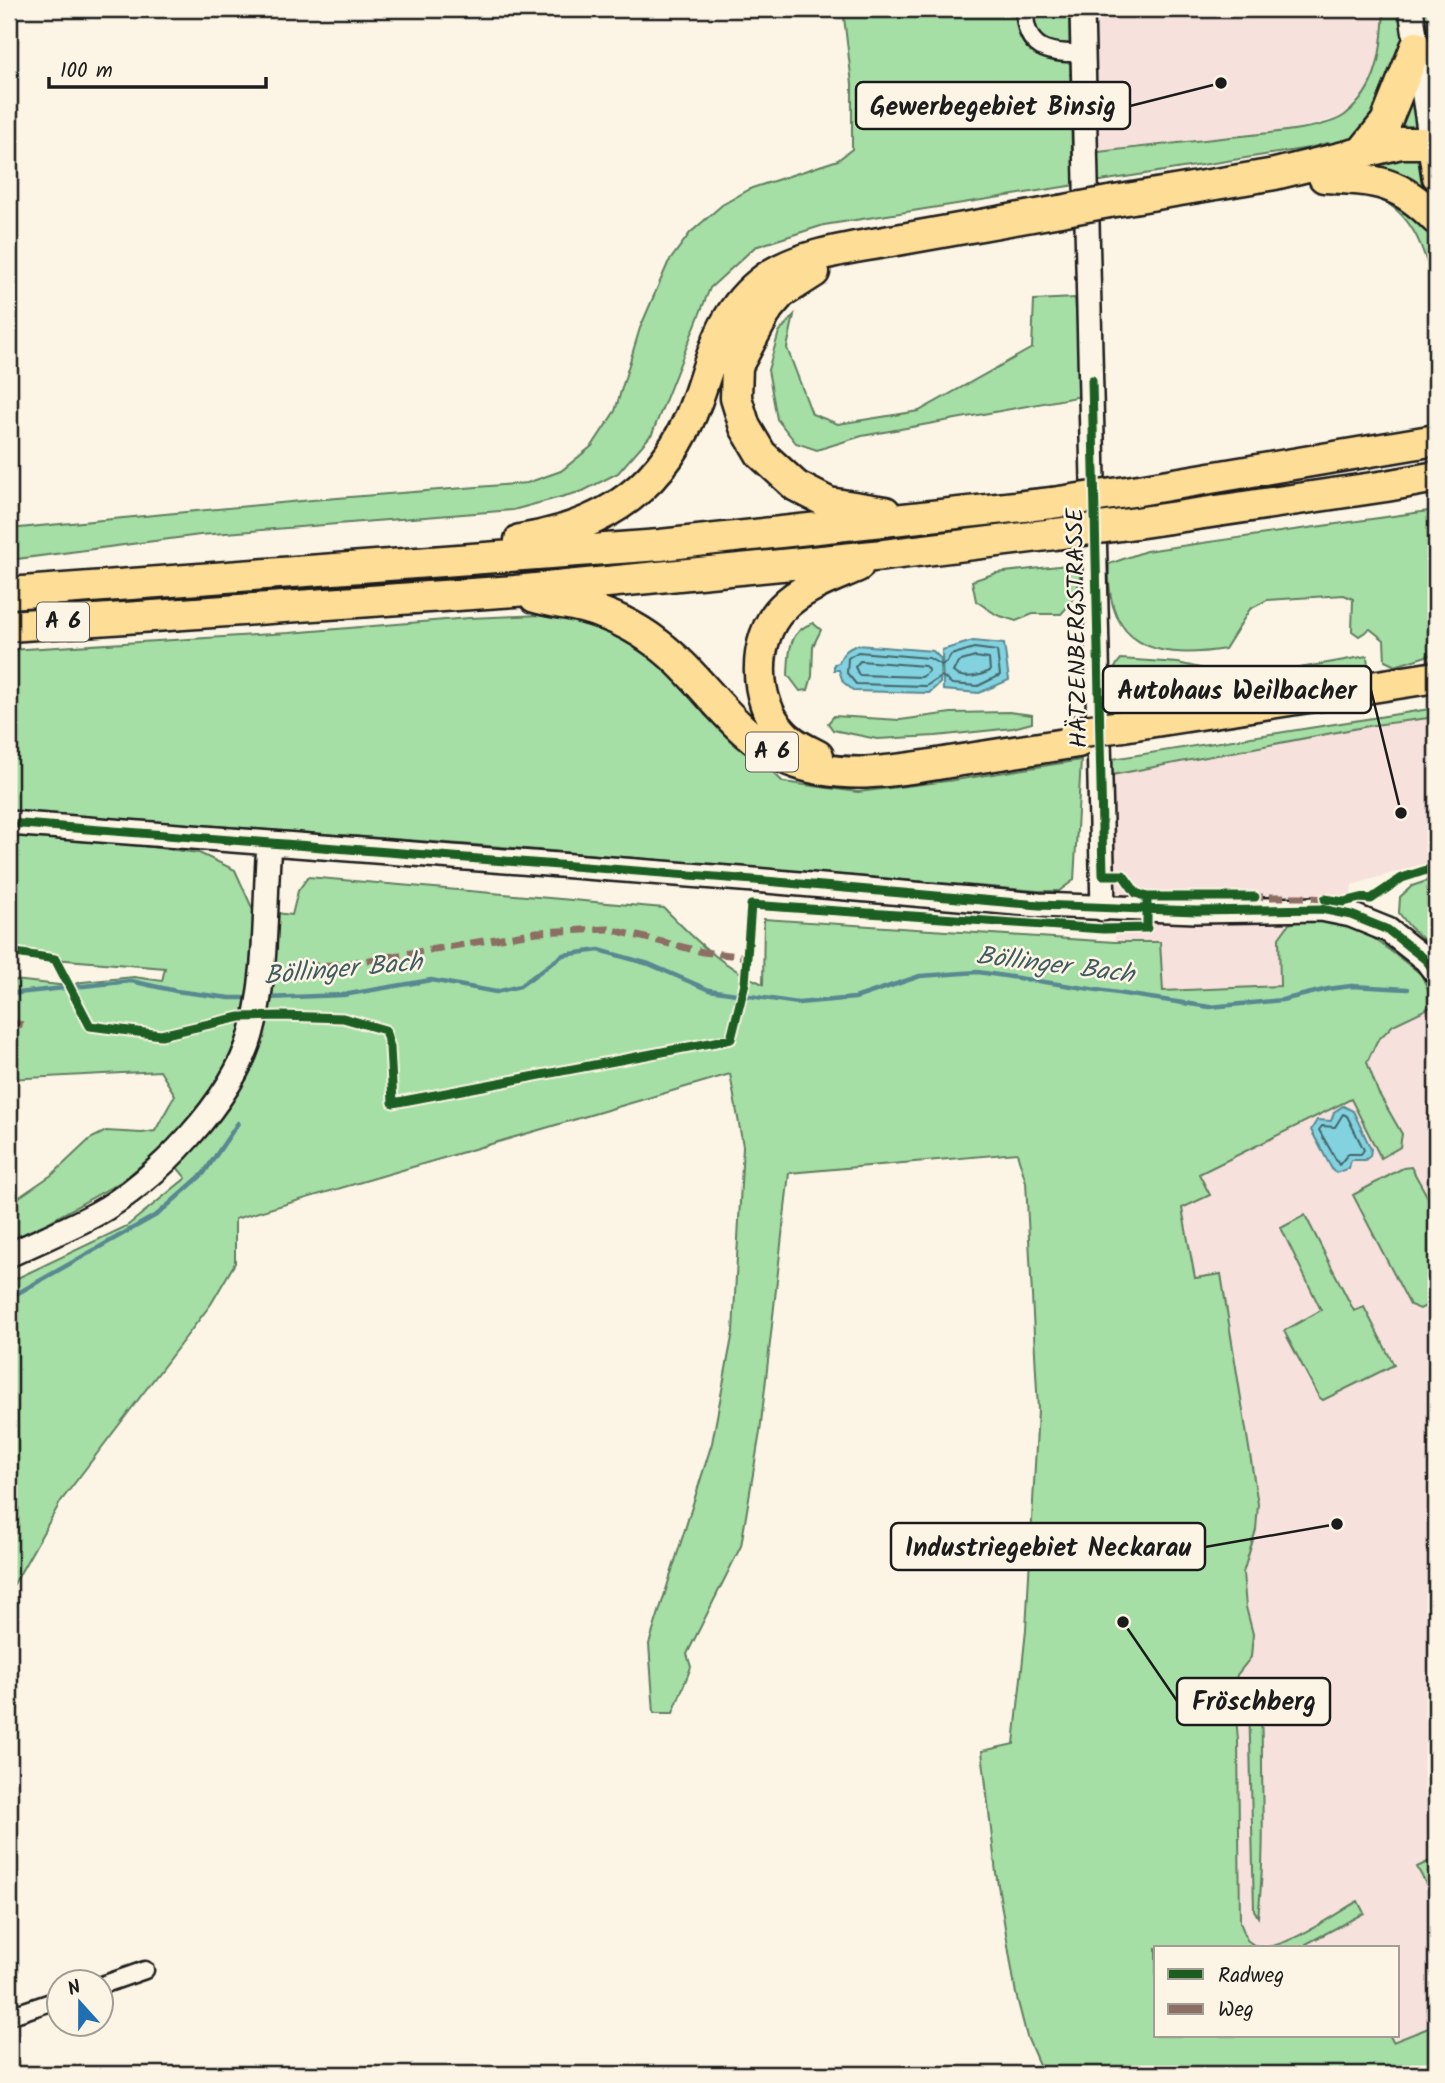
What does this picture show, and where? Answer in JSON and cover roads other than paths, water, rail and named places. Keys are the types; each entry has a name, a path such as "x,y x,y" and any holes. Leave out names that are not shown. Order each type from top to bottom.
{"highway":[{"path":"1362,152 1386,122 1416,47"},
{"path":"923,518 829,503 796,486 761,454 745,427 736,398 737,366 768,308 781,293 817,271 879,252 1275,174 1401,143 1433,159"},
{"path":"1110,206 1222,195 1364,167 1433,159"},
{"path":"1324,177 1364,179 1390,185 1417,200 1436,219"},
{"path":"431,563 574,528 617,507 635,494 650,480 676,446 728,317 737,304 768,276 791,265 845,250 1060,216"},
{"name":"A 6","path":"9,593 660,545 923,518 1133,491 1436,440"},
{"name":"A 6","path":"9,626 515,591 884,555 1136,523 1372,489 1436,477"},
{"path":"884,555 798,595 782,608 771,624 764,645 759,672 773,721 794,743 818,756 853,762 899,760 1436,689"},
{"name":"A 6","path":"515,591 582,607 636,629 677,660 724,712 757,742 789,760 817,769 853,773 891,771 1076,737"},
{"path":"1123,731 1436,677"}],"street":[{"path":"1025,9 1025,27 1037,45 1056,54 1083,53"},
{"name":"HÄTZENBERGSTRASSE","path":"1082,9 1103,909"},
{"path":"1411,9 1433,159"},
{"path":"9,823 1103,909 1321,909 1373,922 1402,939 1426,960 1436,973"},
{"path":"9,1255 98,1213 155,1170 206,1117 224,1089 250,1037 261,984 269,844"},
{"path":"116,1980 145,1970"},
{"path":"9,2016 46,2004"}],"water":[{"path":"973,641 1004,644 1009,680 979,693 943,690 942,650"},
{"path":"857,645 933,651 941,659 940,683 929,693 854,691 843,682 839,670 834,670 834,664 839,663 845,652"},
{"path":"1343,1106 1353,1111 1371,1149 1370,1156 1365,1160 1351,1160 1349,1168 1336,1173 1311,1130 1317,1120 1331,1121 1334,1112"}],"waterway":[{"name":"Böllinger Bach","path":"266,998 343,995 431,980 496,992 520,986 563,955 599,950 649,964 709,990 798,1003 855,998 920,976 978,972 1210,1007 1282,1000 1351,986 1408,989"},
{"name":"Böllinger Bach","path":"9,991 17,993 131,981 176,991 250,998"},
{"path":"11,1297 158,1214 204,1173 238,1123"}],"place":[{"name":"Gewerbegebiet Binsig","path":"1221,83"},
{"name":"Autohaus Weilbacher","path":"1401,813"},
{"name":"Industriegebiet Neckarau","path":"1337,1524"},
{"name":"Fröschberg","path":"1123,1622"}]}
